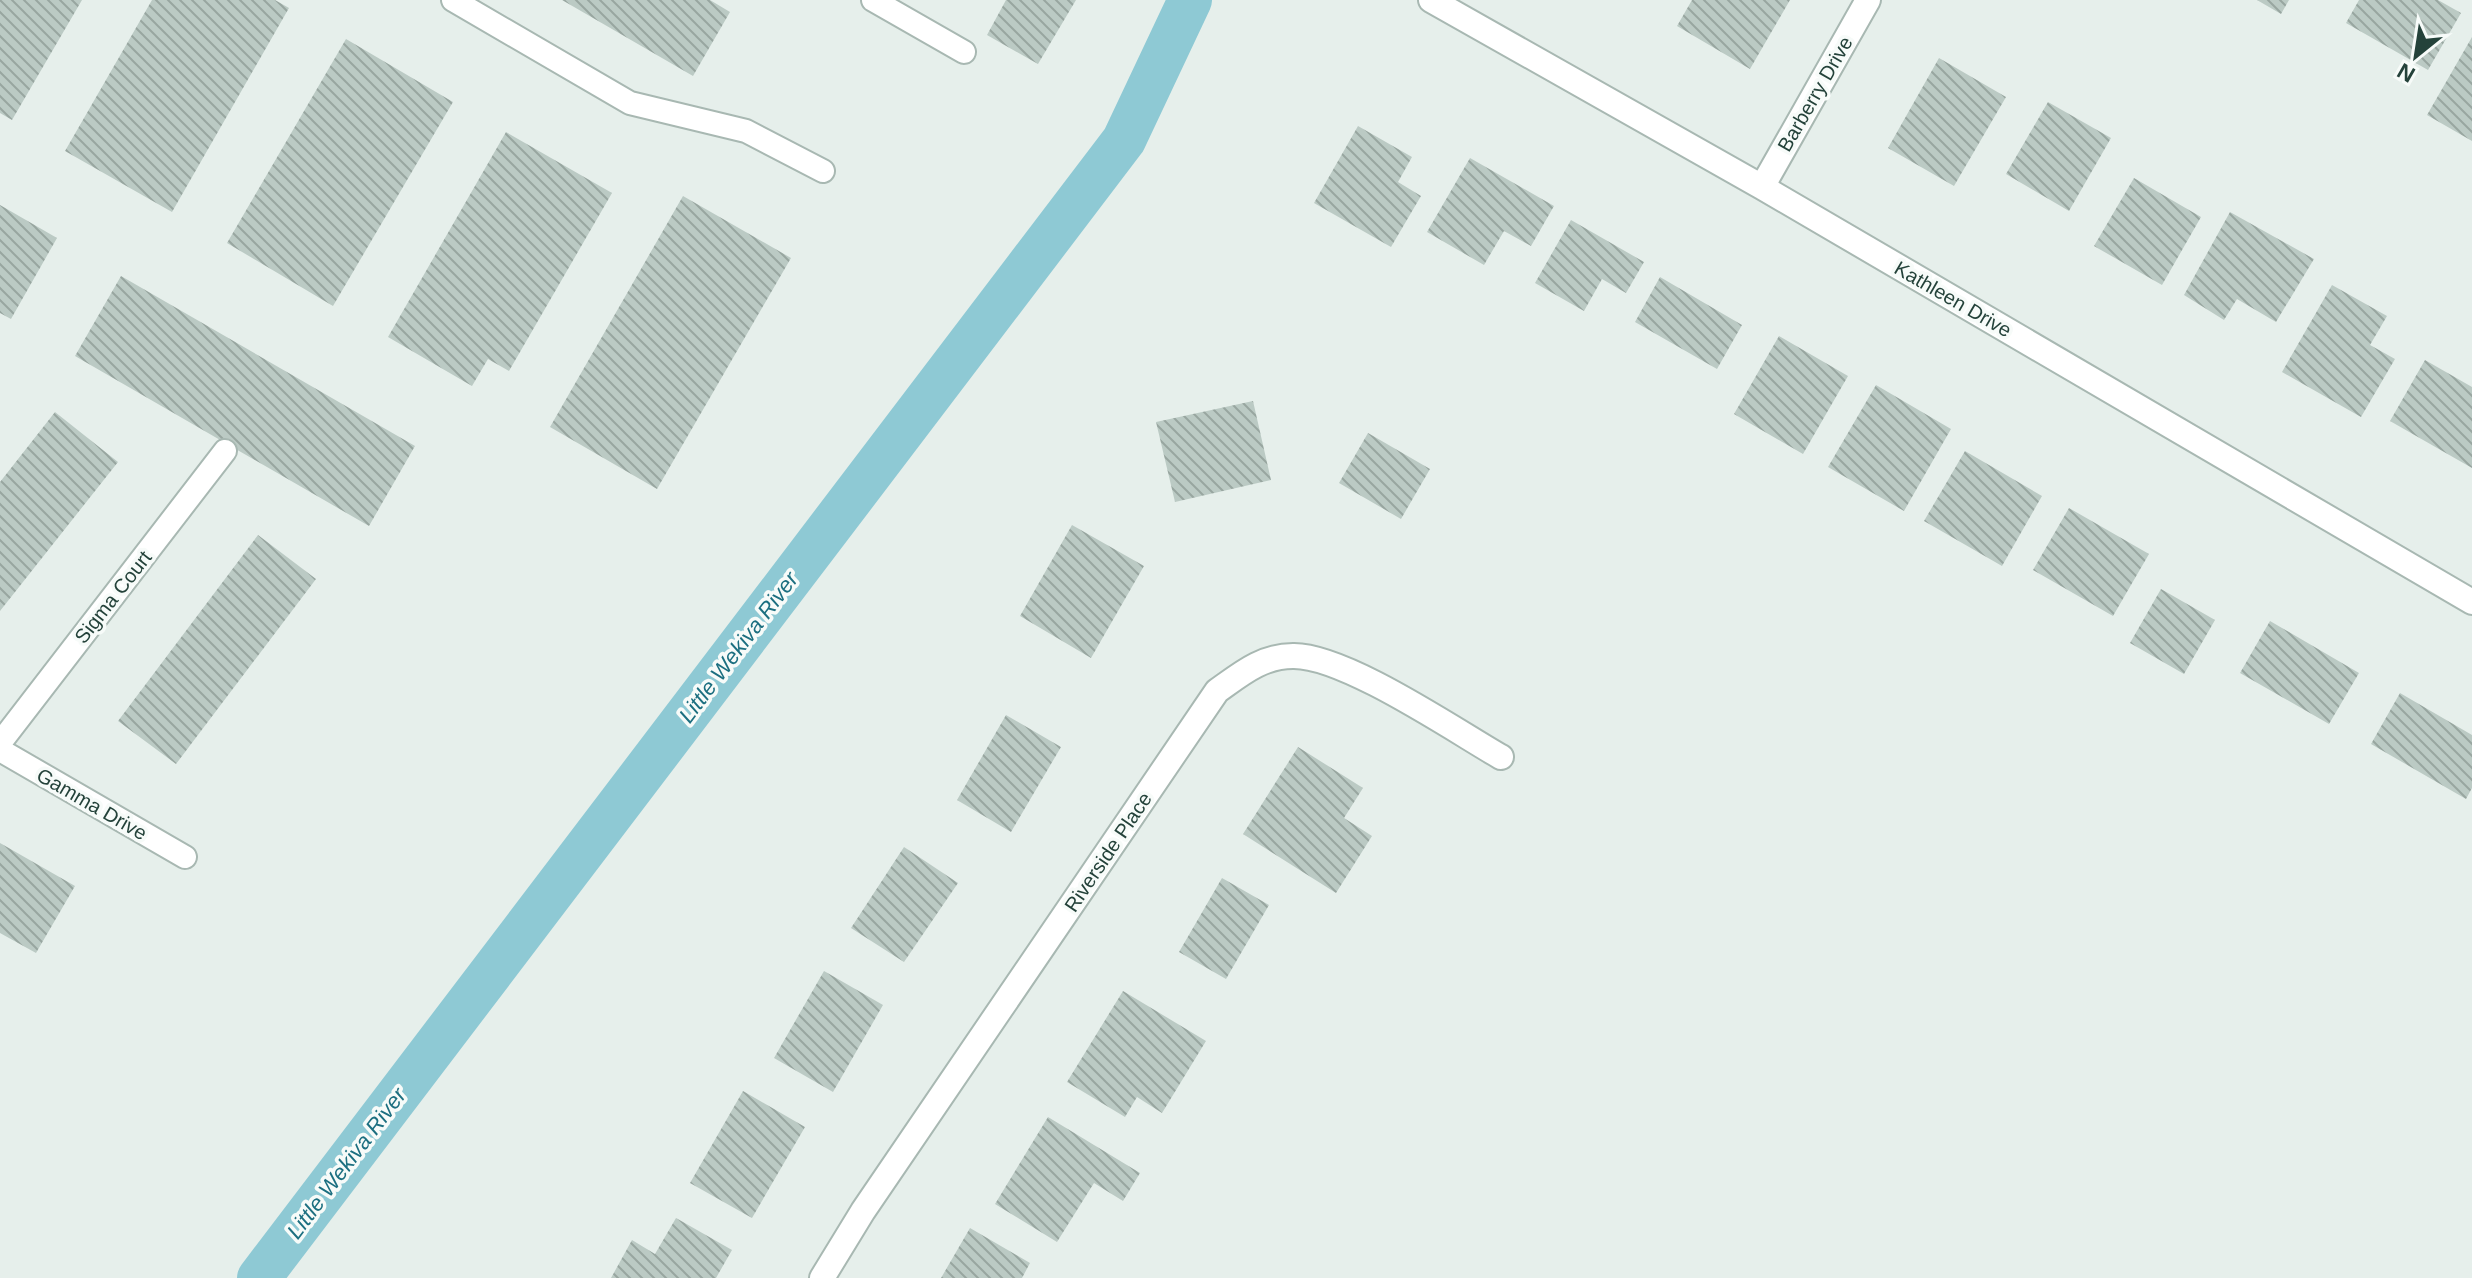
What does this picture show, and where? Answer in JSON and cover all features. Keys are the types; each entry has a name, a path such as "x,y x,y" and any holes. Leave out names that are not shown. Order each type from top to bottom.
{"street":[{"name":"Kathleen Drive","path":"1431,0 1762,187 2472,602"},
{"name":"Barberry Drive","path":"1762,187 1868,0"},
{"name":"Riverside Place","path":"822,1278 863,1211 1217,691 1256,663 1294,655 1335,665 1376,684 1501,757"}],"lane":[{"path":"453,0 630,103 746,131 823,171"},
{"path":"873,0 964,52"},
{"name":"Sigma Court","path":"0,743 225,451"},
{"name":"Gamma Drive","path":"0,750 185,857"}],"building":[{"path":"0,0 82,0 12,120 0,113"},
{"path":"152,0 275,0 289,8 172,212 65,151"},
{"path":"562,0 710,0 730,12 693,76"},
{"path":"1006,0 1076,0 1038,64 987,35"},
{"path":"1692,0 1790,0 1750,69 1677,26"},
{"path":"2257,0 2289,0 2281,14"},
{"path":"2359,0 2438,0 2461,13 2428,70 2346,23"},
{"path":"2472,37 2472,141 2427,115"},
{"path":"346,39 453,102 333,306 227,243"},
{"path":"1939,58 2006,97 1954,186 1888,148"},
{"path":"2048,102 2111,138 2069,211 2006,174"},
{"path":"1358,126 1412,157 1398,182 1421,196 1391,247 1314,203"},
{"path":"506,132 612,193 509,371 488,359 472,386 388,337"},
{"path":"1470,158 1554,206 1531,246 1504,231 1484,265 1427,232"},
{"path":"2134,178 2201,217 2162,285 2094,246"},
{"path":"683,196 791,258 657,489 550,427"},
{"path":"0,205 57,238 11,319 0,313"},
{"path":"2230,212 2314,259 2276,322 2237,299 2224,320 2184,295"},
{"path":"1571,220 1644,262 1626,293 1602,279 1584,311 1535,283"},
{"path":"121,276 415,446 369,526 75,356"},
{"path":"1660,277 1742,325 1717,369 1635,322"},
{"path":"2332,285 2387,316 2370,345 2395,359 2361,417 2282,372"},
{"path":"1779,336 1848,376 1803,454 1734,414"},
{"path":"2425,360 2472,387 2472,468 2390,421"},
{"path":"1876,385 1951,429 1904,511 1828,467"},
{"path":"1253,401 1271,480 1175,502 1156,422"},
{"path":"55,412 118,462 0,611 0,482"},
{"path":"1368,433 1430,469 1401,519 1339,483"},
{"path":"1965,451 2042,496 2002,566 1924,521"},
{"path":"2069,508 2149,554 2113,616 2033,570"},
{"path":"1072,525 1144,566 1091,658 1020,616"},
{"path":"258,535 316,579 176,764 118,721"},
{"path":"2161,589 2215,620 2184,674 2130,643"},
{"path":"2270,621 2359,673 2329,724 2240,673"},
{"path":"2400,693 2472,735 2472,788 2466,799 2371,744"},
{"path":"1006,715 1061,747 1011,832 957,800"},
{"path":"1298,747 1363,788 1344,818 1372,836 1336,893 1243,834"},
{"path":"0,843 75,886 36,953 0,933"},
{"path":"904,847 958,883 904,962 851,928"},
{"path":"1222,878 1269,905 1226,979 1179,952"},
{"path":"824,971 883,1005 833,1092 774,1058"},
{"path":"1123,991 1206,1041 1162,1113 1137,1097 1125,1117 1067,1082"},
{"path":"743,1091 805,1127 752,1218 690,1183"},
{"path":"1048,1117 1140,1173 1123,1201 1094,1183 1057,1242 995,1204"},
{"path":"676,1218 732,1250 716,1278 611,1278 632,1240 655,1254"},
{"path":"970,1228 1030,1263 1022,1278 941,1278"}],"waterway":[{"name":"Little Wekiva River","path":"259,1278 1124,140 1190,0"}]}
